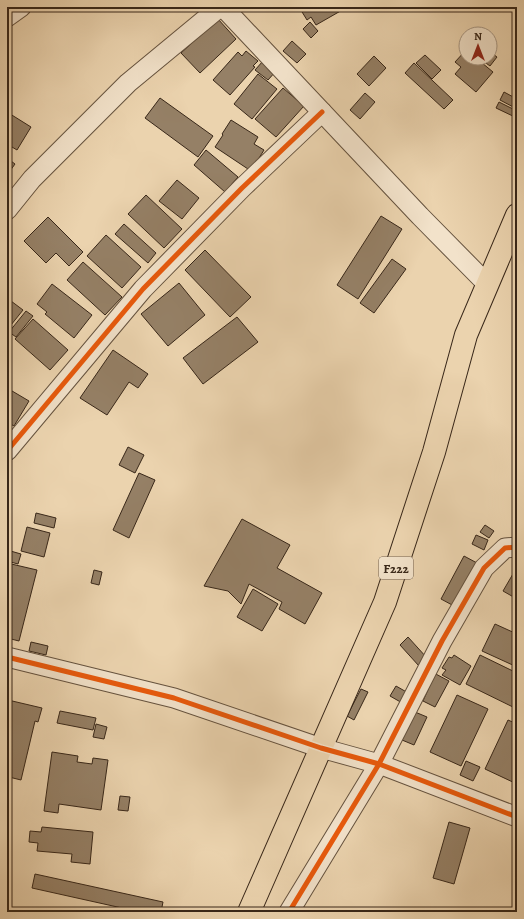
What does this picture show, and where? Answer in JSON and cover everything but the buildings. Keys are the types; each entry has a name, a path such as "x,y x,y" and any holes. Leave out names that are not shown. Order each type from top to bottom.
{"main road":[{"name":"F222","path":"249,912 385,602 434,452 466,335 517,215"}],"street":[{"path":"7,17 21,7"},
{"path":"7,210 32,179 128,83 220,7"},
{"path":"223,7 420,216 487,284"},
{"path":"9,445 143,289 242,188 322,112"},
{"path":"289,912 379,764 442,640 484,568 505,548 517,547"},
{"path":"7,657 174,698 321,748 379,764 517,817"}],"cycle path":[{"path":"7,451 143,289 242,188 322,112"},
{"path":"289,912 379,764 442,641 484,568 505,548 517,547"},
{"path":"7,657 174,698 321,748 379,764 517,817"}]}
